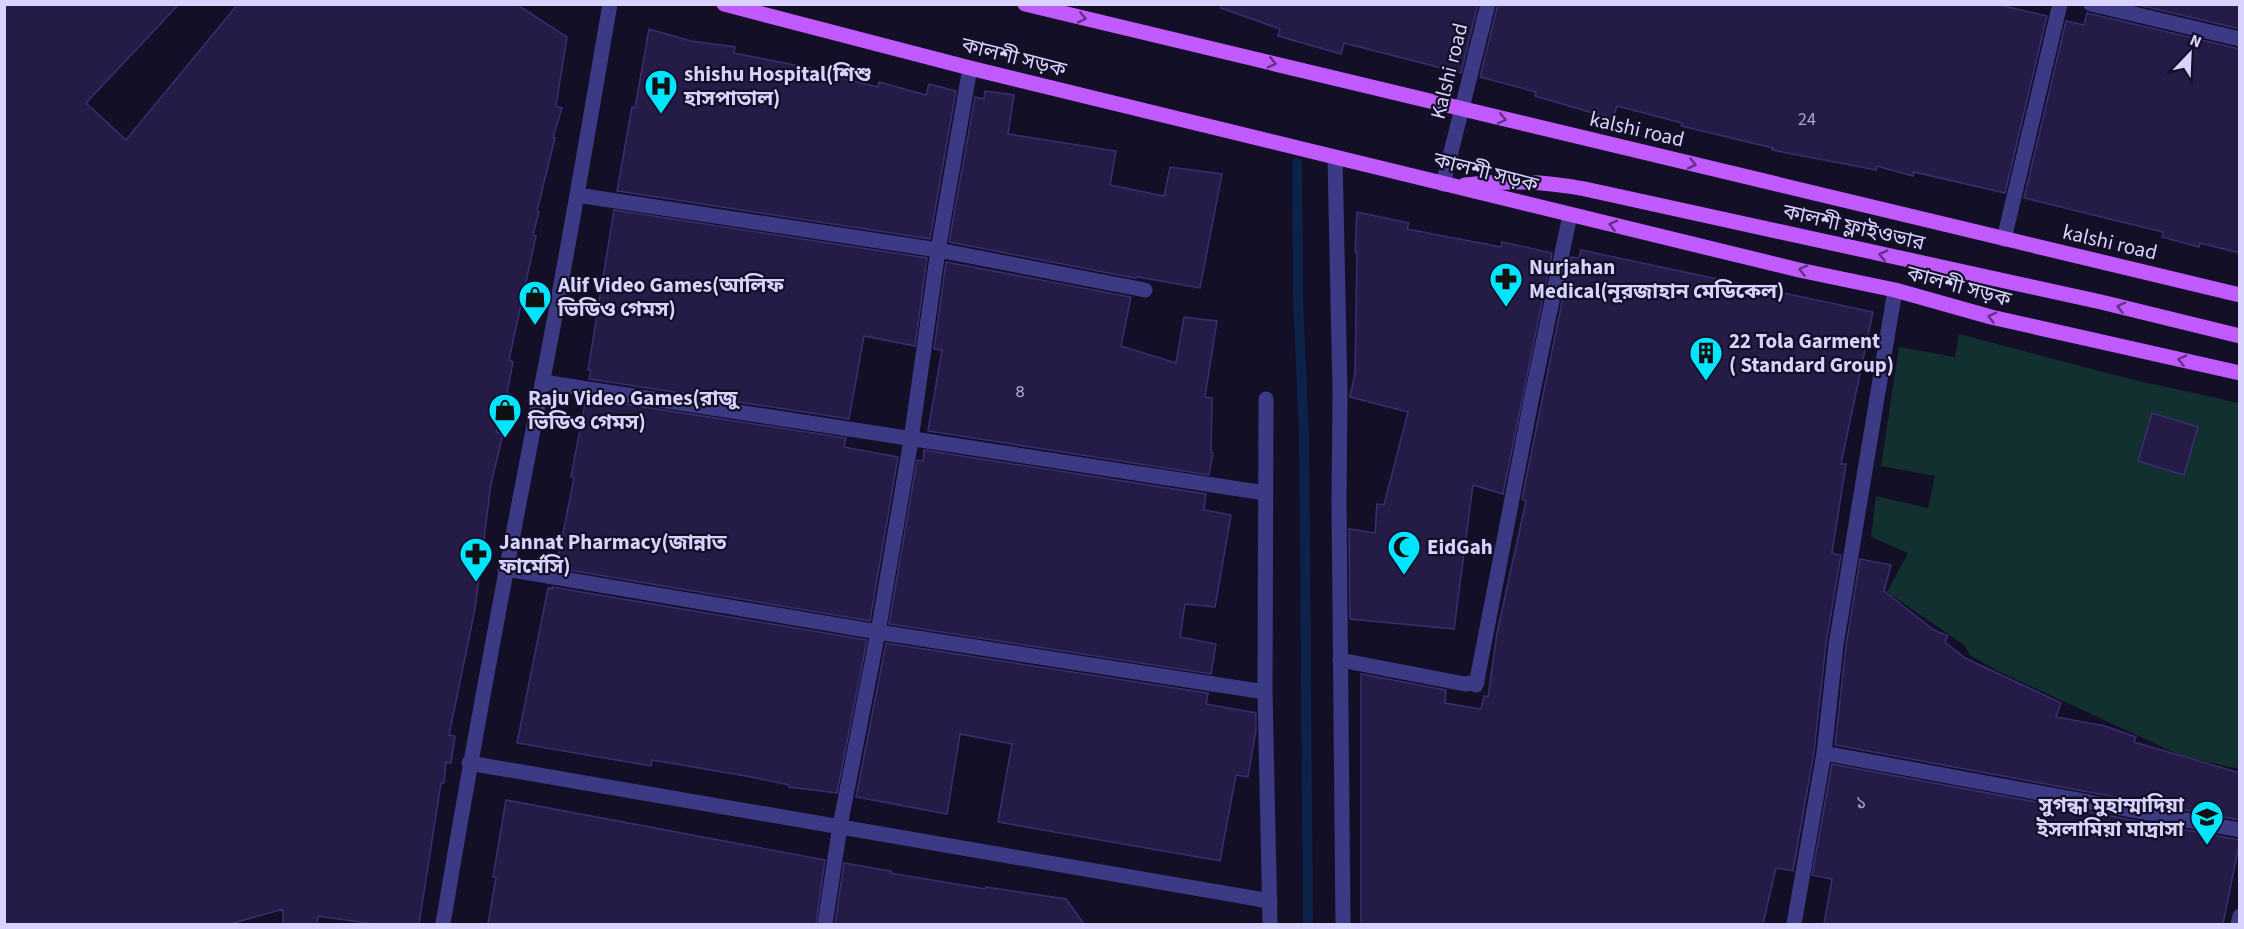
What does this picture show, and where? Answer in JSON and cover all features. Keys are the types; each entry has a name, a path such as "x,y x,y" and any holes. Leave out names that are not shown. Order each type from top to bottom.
{"main road":[{"name":"কালশী সড়ক","path":"724,4 970,68 1570,215 1895,290 1991,317 2240,373"},
{"name":"kalshi road","path":"1025,4 2240,295"},
{"name":"কালশী ফ্লাইওভার","path":"1450,185 1497,181 1542,182 1586,189 2101,302 2240,336"}],"street":[{"path":"443,924 469,764 543,382 610,4"},
{"name":"Kalshi road","path":"1450,185 1461,109 1488,4"},
{"path":"2004,239 2060,4"},
{"path":"2091,4 2240,39"},
{"path":"825,924 840,826 878,632 911,440 938,250 970,68"},
{"path":"1335,157 1340,391 1342,924"},
{"path":"577,195 938,250 1145,290"},
{"path":"1340,660 1465,684 1476,684 1570,215"},
{"path":"1794,924 1824,753 1836,645 1895,290"},
{"path":"543,382 1264,493"},
{"path":"1266,399 1265,692 1270,924"},
{"path":"505,569 878,632 1265,692"},
{"path":"1824,753 2240,830"},
{"path":"469,764 1270,901"},
{"path":"2238,924 2240,916"}],"green space":[{"path":"1959,334 2130,379 2239,403 2239,769 2182,756 1998,671 1971,656 1964,645 1887,592 1908,553 1871,537 1876,496 1928,508 1935,476 1881,466 1899,347 1955,357"}],"building":[{"path":"4,4 179,4 86,103 126,140 238,4 516,4 567,37 556,106 562,108 553,137 555,138 537,211 539,212 533,235 536,236 509,360 513,362 507,393 512,395 496,432 503,434 491,484 475,609 449,735 455,736 451,763 446,762 444,783 441,783 419,924 374,924 318,916 317,924 283,924 283,909 230,924 4,924"},
{"path":"1222,4 1478,4 1461,73 1344,43 1341,54 1278,36 1280,29 1221,8"},
{"path":"1498,4 1996,4 2047,16 2005,193 1914,172 1913,176 1877,166 1876,170 1772,150 1773,148 1681,126 1682,123 1617,106 1613,119 1535,96 1536,92 1480,77"},
{"path":"2240,4 2240,29 2138,5"},
{"path":"2087,13 2240,49 2240,253 2200,243 2199,247 2162,237 2163,232 2024,198 2066,21 2084,25"},
{"path":"649,29 691,41 735,47 734,53 825,71 824,74 878,87 879,82 926,95 929,84 956,91 930,239 617,191"},
{"path":"985,91 1014,95 1008,134 1116,151 1110,185 1164,196 1170,167 1222,174 1200,288 1134,278 949,242 975,97 984,99"},
{"path":"614,210 927,258 915,346 864,336 849,419 589,379 591,371 588,370"},
{"path":"1357,212 1409,223 1407,229 1501,247 1502,242 1552,253 1503,494 1473,485 1454,629 1350,619 1349,529 1375,533 1377,504 1384,505 1408,412 1350,397 1355,373"},
{"path":"1581,250 1873,312 1841,464 1846,464 1832,553 1841,555 1826,644 1814,752 1793,871 1776,868 1763,924 1361,924 1361,674 1446,690 1445,703 1481,709 1484,696 1488,697 1497,633 1526,501 1522,499 1571,257 1579,258"},
{"path":"946,262 1131,297 1121,346 1176,363 1184,317 1217,321 1205,397 1212,398 1211,452 1213,453 1209,475 928,431 942,350 934,349"},
{"path":"586,398 846,438 844,447 898,457 870,621 556,568 574,478 571,477"},
{"path":"2152,413 2198,427 2184,475 2138,461"},
{"path":"924,450 1206,494 1204,510 1231,515 1215,607 1185,604 1180,637 1216,644 1211,674 889,624 917,460 923,461"},
{"path":"1860,559 1891,565 1884,591 1934,630 1948,636 1945,642 1965,658 2061,703 2056,717 2105,726 2136,737 2134,742 2240,773 2240,820 1835,745 1846,646"},
{"path":"552,587 867,640 837,793 789,787 789,785 746,776 652,760 651,766 517,743 548,588 552,589"},
{"path":"886,643 1208,693 1206,704 1256,713 1256,730 1248,777 1236,775 1220,861 998,822 1012,744 960,734 947,814 856,797"},
{"path":"1832,764 2240,840 2223,924 1824,924 1832,879 1812,875"},
{"path":"506,800 825,860 816,924 488,924 496,877 493,877"},
{"path":"844,863 985,889 986,887 1066,899 1084,924 835,924"}],"waterway":[{"path":"1297,163 1298,298 1304,434 1308,924"}],"place":[{"name":"shishu Hospital(শিশু হাসপাতাল)","path":"661,115"},
{"name":"Nurjahan Medical(নূরজাহান মেডিকেল)","path":"1506,308"},
{"name":"Alif Video Games(আলিফ ভিডিও গেমস)","path":"535,326"},
{"name":"22 Tola Garment ( Standard Group)","path":"1706,382"},
{"name":"Raju Video Games(রাজু ভিডিও গেমস)","path":"505,439"},
{"name":"EidGah","path":"1404,576"},
{"name":"Jannat Pharmacy(জান্নাত ফার্মেসি)","path":"476,583"},
{"name":"সুগন্ধা মুহাম্মাদিয়া ইসলামিয়া মাদ্রাসা","path":"2207,846"}]}
